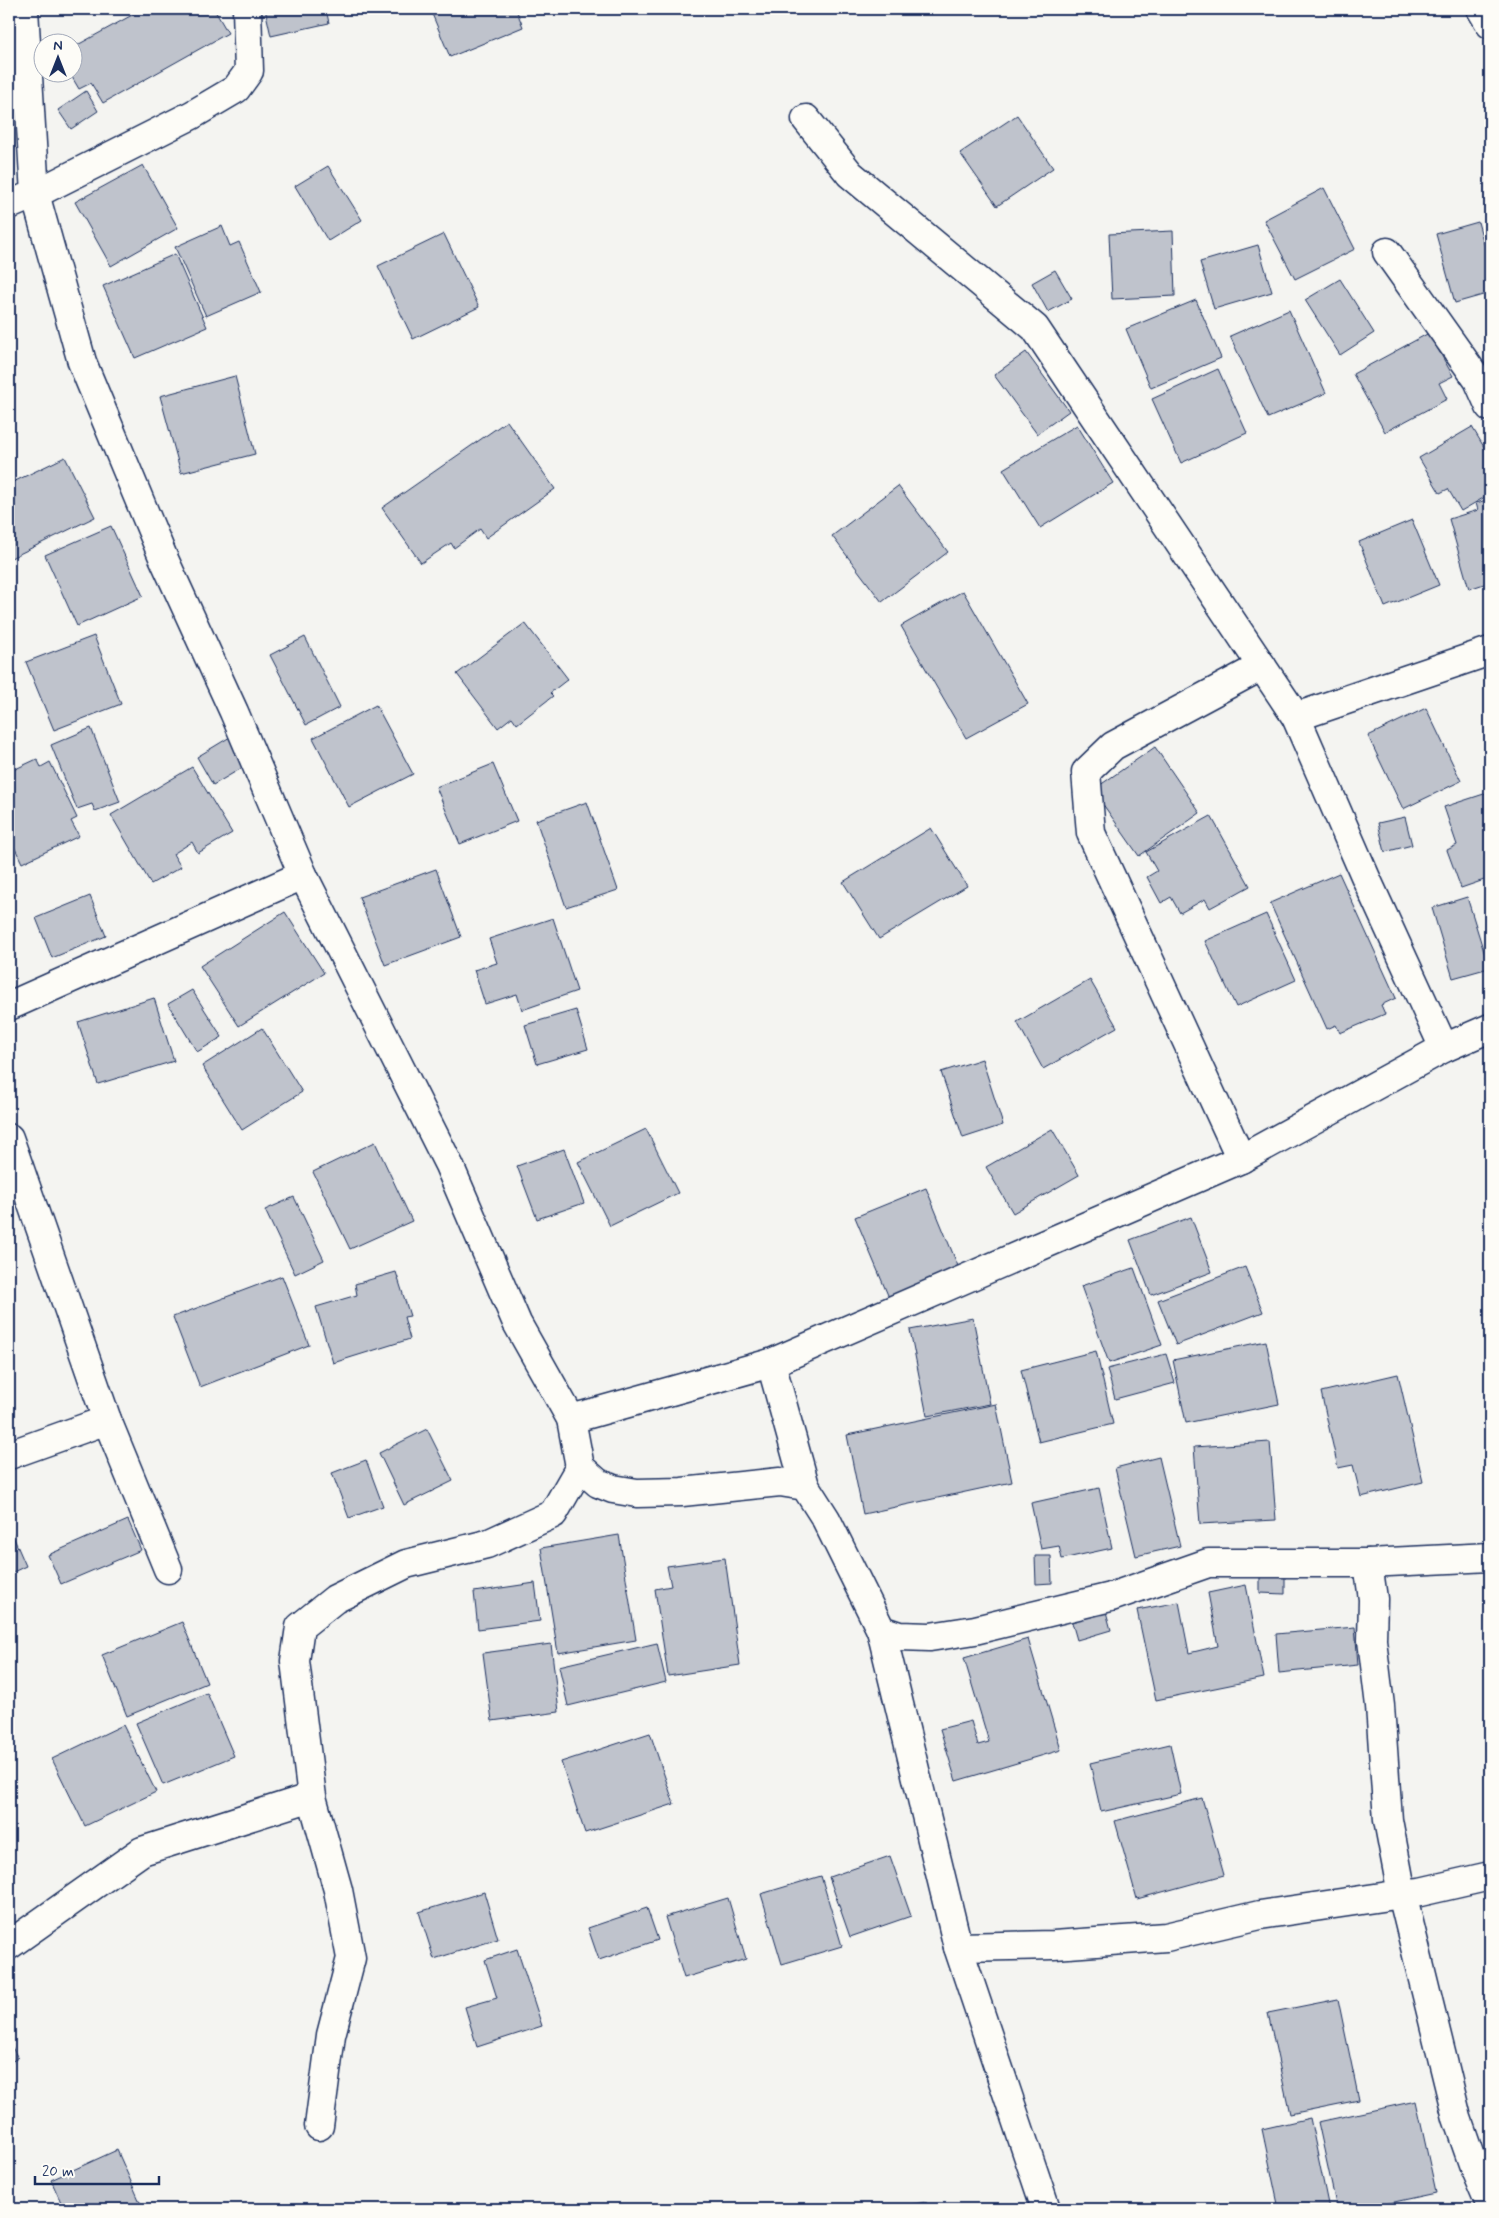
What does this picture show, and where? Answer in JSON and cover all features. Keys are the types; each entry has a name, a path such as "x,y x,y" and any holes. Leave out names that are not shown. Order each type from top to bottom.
{"street":[{"path":"24,9 35,194 82,362 163,557 234,712 303,875 449,1165 517,1323 571,1419 580,1467 598,1483 613,1489 637,1493 682,1492 780,1482 805,1486"},
{"path":"9,205 35,194 192,115 236,89 249,71 247,9"},
{"path":"1481,9 1490,24"},
{"path":"806,119 850,174 1034,328 1296,717 1366,878 1444,1048"},
{"path":"1387,252 1478,380 1490,407"},
{"path":"1296,717 1490,651"},
{"path":"1241,1159 1091,833 1086,772 1113,746 1262,666"},
{"path":"9,1006 303,875"},
{"path":"571,1419 771,1363 1241,1159 1444,1048 1490,1028"},
{"path":"9,1138 107,1420 168,1569"},
{"path":"771,1363 805,1486 826,1519 881,1630 958,1948 1046,2209"},
{"path":"9,1455 107,1420"},
{"path":"319,2126 331,2035 351,1958 338,1890 312,1797 295,1661 300,1627 335,1599 406,1564 487,1544 553,1514 580,1467"},
{"path":"881,1630 899,1636 930,1637 975,1630 1111,1597 1208,1563 1368,1563 1490,1557"},
{"path":"1368,1563 1373,1599 1372,1640 1380,1706 1388,1820 1402,1894 1457,2118 1473,2164 1490,2204"},
{"path":"9,1946 142,1851 312,1797"},
{"path":"958,1948 1054,1945 1166,1937 1260,1915 1420,1892 1490,1876"}],"building":[{"path":"143,9 214,9 228,33 103,103 91,83 79,89 75,82 82,82 82,43"},
{"path":"265,9 326,9 329,23 271,36"},
{"path":"430,9 516,9 523,27 450,57"},
{"path":"86,91 98,111 71,129 58,110"},
{"path":"1017,115 1053,168 997,206 960,153"},
{"path":"143,165 178,228 111,266 75,202"},
{"path":"328,166 362,220 328,241 295,186"},
{"path":"1324,188 1355,249 1295,279 1264,220"},
{"path":"1478,222 1490,266 1490,293 1455,303 1436,234"},
{"path":"222,226 230,246 239,242 261,292 206,316 175,247"},
{"path":"1173,231 1175,296 1112,299 1109,234"},
{"path":"444,234 479,307 413,339 378,266"},
{"path":"1258,245 1272,292 1214,309 1200,262"},
{"path":"175,254 207,327 135,358 103,286"},
{"path":"1055,270 1072,299 1048,312 1032,283"},
{"path":"1340,279 1374,333 1340,355 1305,300"},
{"path":"1196,300 1221,358 1151,388 1126,329"},
{"path":"1289,310 1326,393 1268,418 1230,336"},
{"path":"1429,333 1453,376 1439,383 1447,399 1385,432 1353,374"},
{"path":"1026,352 1069,411 1037,434 994,375"},
{"path":"1218,369 1247,433 1181,463 1152,399"},
{"path":"235,376 255,454 181,473 160,396"},
{"path":"507,421 555,489 486,538 480,529 454,548 451,543 421,563 382,508"},
{"path":"1077,425 1113,483 1040,528 1003,469"},
{"path":"1472,427 1490,457 1490,494 1461,511 1448,489 1440,493 1419,458"},
{"path":"65,457 95,517 9,559 9,484"},
{"path":"898,486 948,552 882,602 832,536"},
{"path":"1490,499 1490,582 1469,589 1449,519 1478,510 1476,503"},
{"path":"1412,520 1439,585 1385,607 1359,542"},
{"path":"111,526 143,596 77,626 45,555"},
{"path":"963,591 1028,704 966,738 901,626"},
{"path":"525,623 568,679 550,693 553,696 517,724 512,717 498,728 457,674"},
{"path":"94,636 121,704 54,730 26,662"},
{"path":"305,637 340,707 306,725 270,655"},
{"path":"376,705 413,774 349,807 313,738"},
{"path":"1426,708 1461,781 1403,809 1368,736"},
{"path":"91,728 120,802 95,811 92,804 77,809 51,745"},
{"path":"230,737 247,765 213,785 197,757"},
{"path":"1155,747 1200,813 1139,856 1093,790"},
{"path":"37,759 41,767 50,762 77,818 71,821 79,836 22,863 9,836 9,772"},
{"path":"493,764 517,821 460,844 436,787"},
{"path":"192,767 232,833 198,853 192,842 173,854 181,867 151,884 111,815"},
{"path":"1490,792 1490,878 1461,888 1447,850 1457,845 1444,807"},
{"path":"587,802 618,890 566,907 536,820"},
{"path":"1211,816 1250,886 1210,908 1205,899 1180,913 1171,897 1161,903 1147,877 1157,871 1146,852"},
{"path":"1405,817 1412,845 1385,852 1378,823"},
{"path":"931,828 967,886 879,939 843,882"},
{"path":"436,869 461,937 385,965 359,897"},
{"path":"1339,873 1396,998 1381,1005 1385,1014 1340,1033 1336,1025 1327,1029 1270,903"},
{"path":"90,896 106,936 52,958 36,918"},
{"path":"1467,897 1489,968 1453,978 1432,908"},
{"path":"285,912 324,973 239,1026 200,966"},
{"path":"1266,914 1296,980 1236,1007 1205,941"},
{"path":"553,918 577,991 522,1010 517,994 485,1004 474,970 497,963 489,939"},
{"path":"1090,980 1117,1027 1043,1069 1017,1022"},
{"path":"192,990 222,1037 197,1052 168,1004"},
{"path":"154,998 174,1061 98,1084 78,1022"},
{"path":"576,1010 588,1049 537,1064 525,1025"},
{"path":"262,1028 302,1092 242,1130 202,1066"},
{"path":"982,1059 1003,1125 963,1138 941,1072"},
{"path":"1490,1077 1490,1099 1484,1079"},
{"path":"646,1129 678,1193 610,1226 578,1162"},
{"path":"1052,1129 1079,1175 1013,1213 986,1167"},
{"path":"375,1142 412,1221 350,1249 313,1172"},
{"path":"564,1149 584,1203 537,1219 517,1166"},
{"path":"926,1188 960,1271 890,1300 855,1217"},
{"path":"294,1197 324,1260 295,1274 265,1210"},
{"path":"1191,1217 1212,1272 1151,1295 1130,1240"},
{"path":"1245,1267 1263,1312 1176,1345 1158,1300"},
{"path":"1134,1268 1162,1345 1109,1363 1081,1286"},
{"path":"396,1272 410,1316 404,1317 410,1339 333,1363 316,1307 357,1295 355,1284"},
{"path":"282,1276 309,1345 200,1387 173,1317"},
{"path":"9,1293 14,1307 9,1309"},
{"path":"973,1318 990,1404 927,1416 910,1330"},
{"path":"1266,1341 1279,1404 1186,1423 1173,1360"},
{"path":"1096,1351 1113,1424 1039,1442 1021,1370"},
{"path":"1166,1354 1175,1383 1115,1399 1107,1369"},
{"path":"1398,1374 1423,1482 1361,1497 1353,1465 1338,1468 1321,1392"},
{"path":"996,1404 1012,1482 863,1514 847,1435"},
{"path":"427,1429 453,1481 404,1505 379,1453"},
{"path":"1270,1442 1276,1520 1200,1524 1194,1447"},
{"path":"1159,1457 1180,1546 1136,1556 1115,1468"},
{"path":"366,1460 383,1506 349,1518 332,1473"},
{"path":"1099,1488 1112,1548 1062,1559 1059,1546 1041,1549 1031,1503"},
{"path":"128,1520 141,1550 61,1584 48,1555"},
{"path":"9,1527 26,1566 9,1574"},
{"path":"619,1535 636,1640 558,1653 541,1548"},
{"path":"1035,1556 1051,1556 1052,1583 1036,1584"},
{"path":"725,1558 740,1665 668,1676 655,1589 671,1586 667,1566"},
{"path":"1260,1577 1285,1577 1285,1594 1260,1593"},
{"path":"535,1583 540,1621 478,1629 474,1592"},
{"path":"1246,1585 1264,1678 1156,1700 1137,1610 1179,1602 1189,1653 1218,1646 1208,1593"},
{"path":"1105,1608 1111,1630 1077,1640 1071,1619"},
{"path":"182,1622 207,1683 127,1716 102,1655"},
{"path":"1355,1627 1358,1665 1279,1673 1276,1634"},
{"path":"1028,1639 1061,1750 956,1781 940,1729 971,1721 978,1745 989,1742 964,1658"},
{"path":"657,1643 666,1682 568,1706 559,1666"},
{"path":"551,1644 559,1712 492,1721 483,1653"},
{"path":"207,1693 234,1756 163,1785 136,1723"},
{"path":"123,1725 156,1792 85,1826 52,1759"},
{"path":"650,1733 674,1804 585,1833 561,1762"},
{"path":"1170,1744 1181,1794 1101,1812 1090,1763"},
{"path":"1202,1798 1224,1875 1137,1899 1115,1821"},
{"path":"890,1856 911,1916 850,1937 829,1877"},
{"path":"821,1876 842,1946 782,1964 761,1894"},
{"path":"484,1892 498,1939 434,1959 419,1912"},
{"path":"728,1898 746,1959 684,1978 665,1917"},
{"path":"647,1908 658,1940 599,1960 588,1928"},
{"path":"517,1949 542,2026 477,2047 465,2007 497,1998 485,1960"},
{"path":"1338,1999 1359,2100 1290,2114 1268,2013"},
{"path":"9,2042 18,2058 9,2063"},
{"path":"1416,2101 1436,2193 1362,2209 1337,2209 1318,2122"},
{"path":"1310,2118 1329,2209 1279,2209 1262,2129"},
{"path":"117,2150 143,2209 64,2209 51,2180"},
{"path":"926,2202 927,2209 884,2209"}]}
